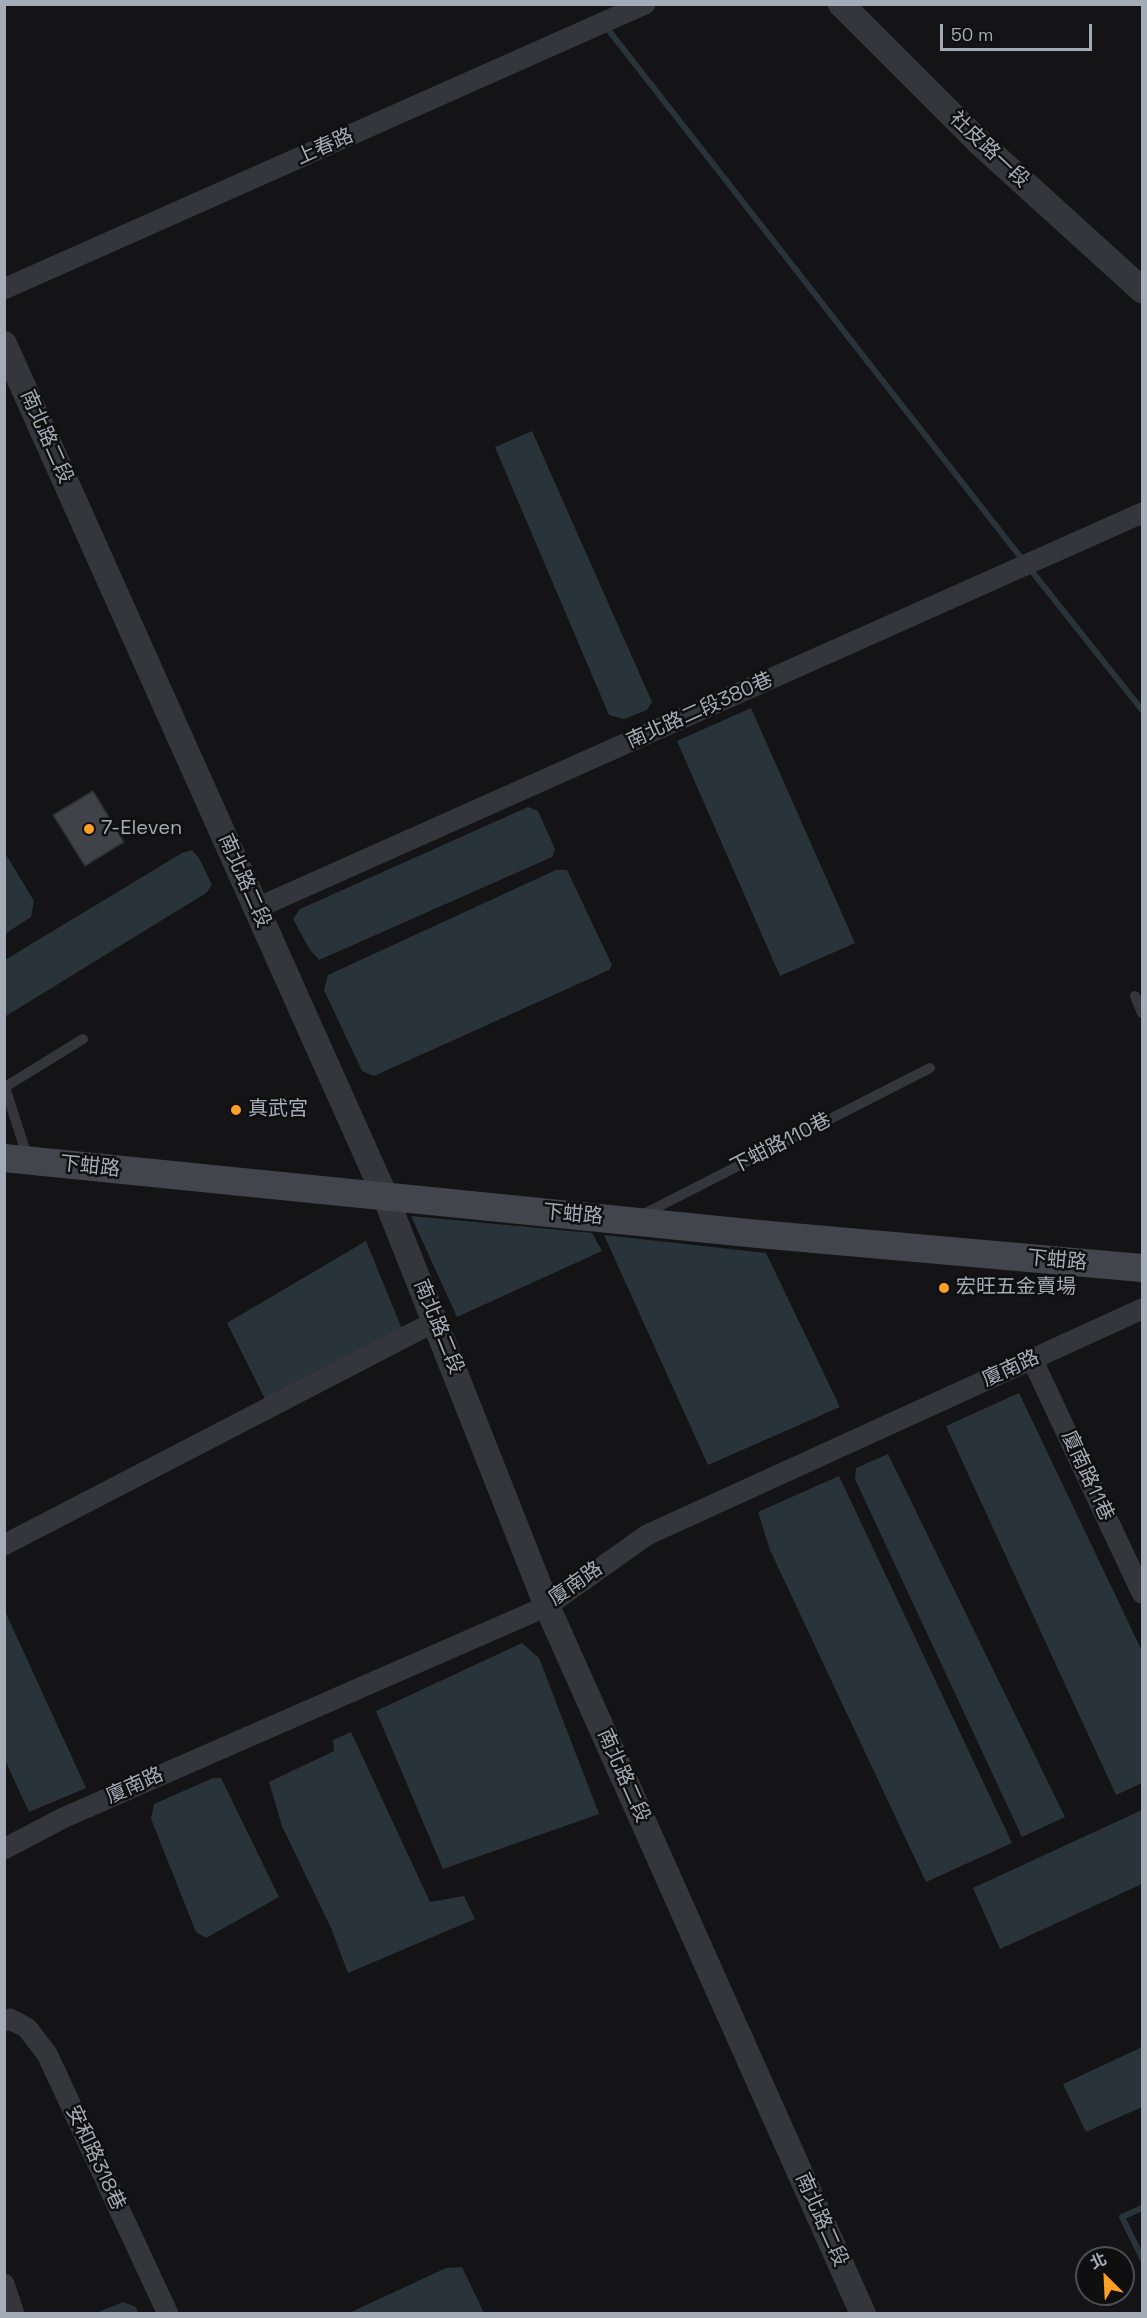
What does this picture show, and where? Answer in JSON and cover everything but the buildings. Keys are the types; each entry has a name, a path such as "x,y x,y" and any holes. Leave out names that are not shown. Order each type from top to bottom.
{"main road":[{"name":"下蚶路","path":"16,1159 758,1234 1143,1268"}],"street":[{"name":"上春路","path":"4,289 645,4"},
{"name":"社皮路一段","path":"841,4 980,143 1143,290"},
{"name":"南北路二段","path":"6,349 385,1196 547,1606 863,2313"},
{"name":"南北路二段380巷","path":"256,908 1143,513"},
{"name":"廈南路","path":"4,1849 63,1818 547,1606 647,1535 1143,1309"},
{"path":"4,1545 436,1321"},
{"name":"廈南路11巷","path":"1032,1359 1143,1593"},
{"name":"安和路318巷","path":"4,2021 10,2019 27,2028 47,2054 168,2313"},
{"path":"4,2284 14,2313"}],"lane":[{"path":"1135,996 1143,1013"},
{"path":"16,1159 5,1087 84,1039"},
{"name":"下蚶路110巷","path":"632,1220 930,1068"}],"shaded area":[{"path":"532,431 652,702 647,710 624,719 609,715 495,447"},
{"path":"751,708 855,943 780,976 677,741"},
{"path":"528,807 538,811 555,849 552,857 319,960 310,950 293,919 300,909"},
{"path":"192,850 199,858 212,885 206,893 6,1016 5,960 182,853"},
{"path":"5,853 34,901 31,917 5,934"},
{"path":"556,870 567,870 612,965 609,970 374,1076 362,1071 324,990 328,975"},
{"path":"411,1216 592,1233 602,1251 457,1317"},
{"path":"604,1235 766,1253 840,1407 708,1465"},
{"path":"366,1241 402,1329 266,1401 227,1323"},
{"path":"1019,1393 1142,1651 1142,1783 1116,1795 946,1426"},
{"path":"888,1454 1065,1817 1022,1837 855,1479 856,1468"},
{"path":"839,1476 1012,1843 926,1882 770,1550 758,1512"},
{"path":"4,1609 86,1788 29,1812 5,1760"},
{"path":"522,1643 539,1658 599,1814 443,1869 376,1711"},
{"path":"351,1732 430,1902 464,1896 475,1919 348,1973 331,1928 282,1826 269,1782 334,1751 333,1740"},
{"path":"213,1778 221,1778 279,1897 206,1938 196,1932 151,1819 154,1804"},
{"path":"1142,1810 1142,1884 1000,1949 973,1888"},
{"path":"1142,2047 1142,2107 1086,2132 1063,2084"},
{"path":"462,2267 484,2313 349,2313 446,2268"},
{"path":"123,2302 136,2307 138,2313 96,2313"}],"waterway":[{"path":"610,32 1142,710"},
{"path":"1142,2208 1122,2217 1142,2258"}],"place":[{"name":"7-Eleven","path":"89,829"},
{"name":"真武宮","path":"236,1110"},
{"name":"宏旺五金賣場","path":"944,1288"}]}
